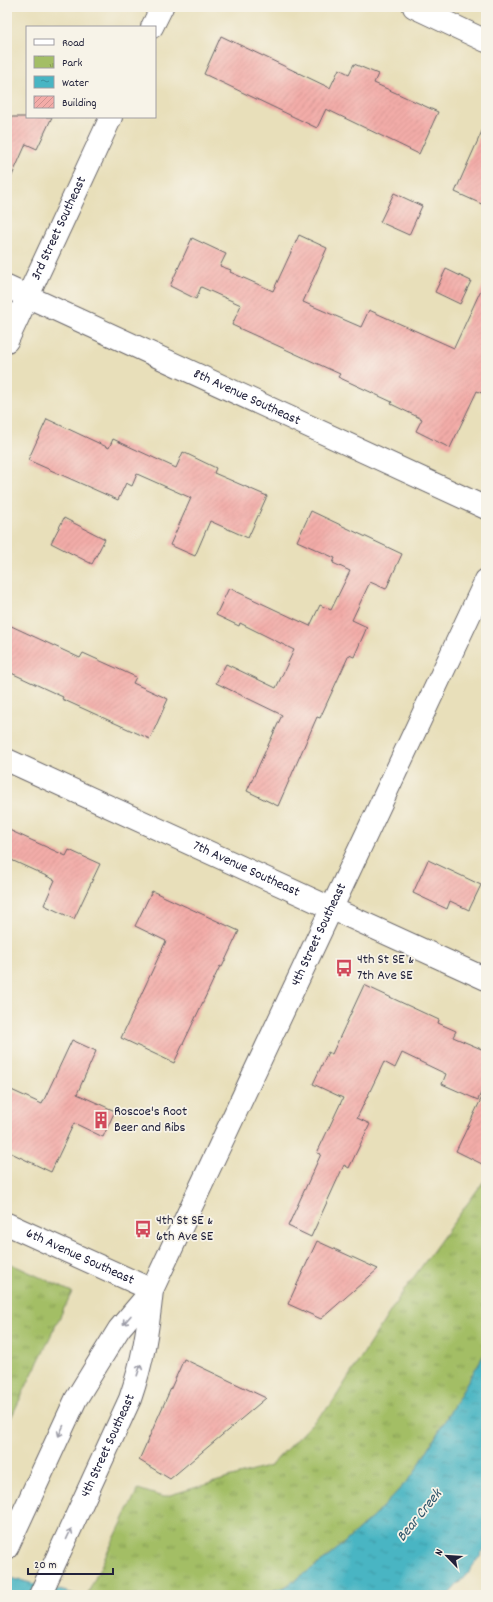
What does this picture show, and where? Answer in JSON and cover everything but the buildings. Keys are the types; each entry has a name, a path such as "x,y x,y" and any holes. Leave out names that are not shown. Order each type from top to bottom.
{"street":[{"path":"152,26 162,7"},
{"path":"414,7 486,40"},
{"name":"3rd Street Southeast","path":"7,341 111,118"},
{"name":"8th Avenue Southeast","path":"7,287 486,508"},
{"name":"4th Street Southeast","path":"7,1548 30,1495 76,1399 99,1359 119,1329 152,1290 486,580"},
{"name":"7th Avenue Southeast","path":"7,760 486,979"},
{"name":"6th Avenue Southeast","path":"7,1224 152,1290"},
{"name":"4th Street Southeast","path":"40,1595 130,1399 141,1366 147,1337 152,1290"}],"green space":[{"path":"486,1178 486,1351 413,1475 373,1517 326,1559 285,1587 257,1595 87,1595 138,1489 163,1497 270,1466 332,1403 400,1296"},
{"path":"7,1262 72,1292 7,1426"}],"water":[{"name":"Bear Creek","path":"486,1351 486,1547 468,1573 448,1595 257,1595 285,1587 326,1559 373,1517 413,1475"},
{"path":"7,1577 79,1595 7,1595"}],"place":[{"name":"4th St SE & 7th Ave SE","path":"344,968"},
{"name":"Roscoe's Root Beer and Ribs","path":"101,1120"},
{"name":"4th St SE & 6th Ave SE","path":"143,1229"}]}
